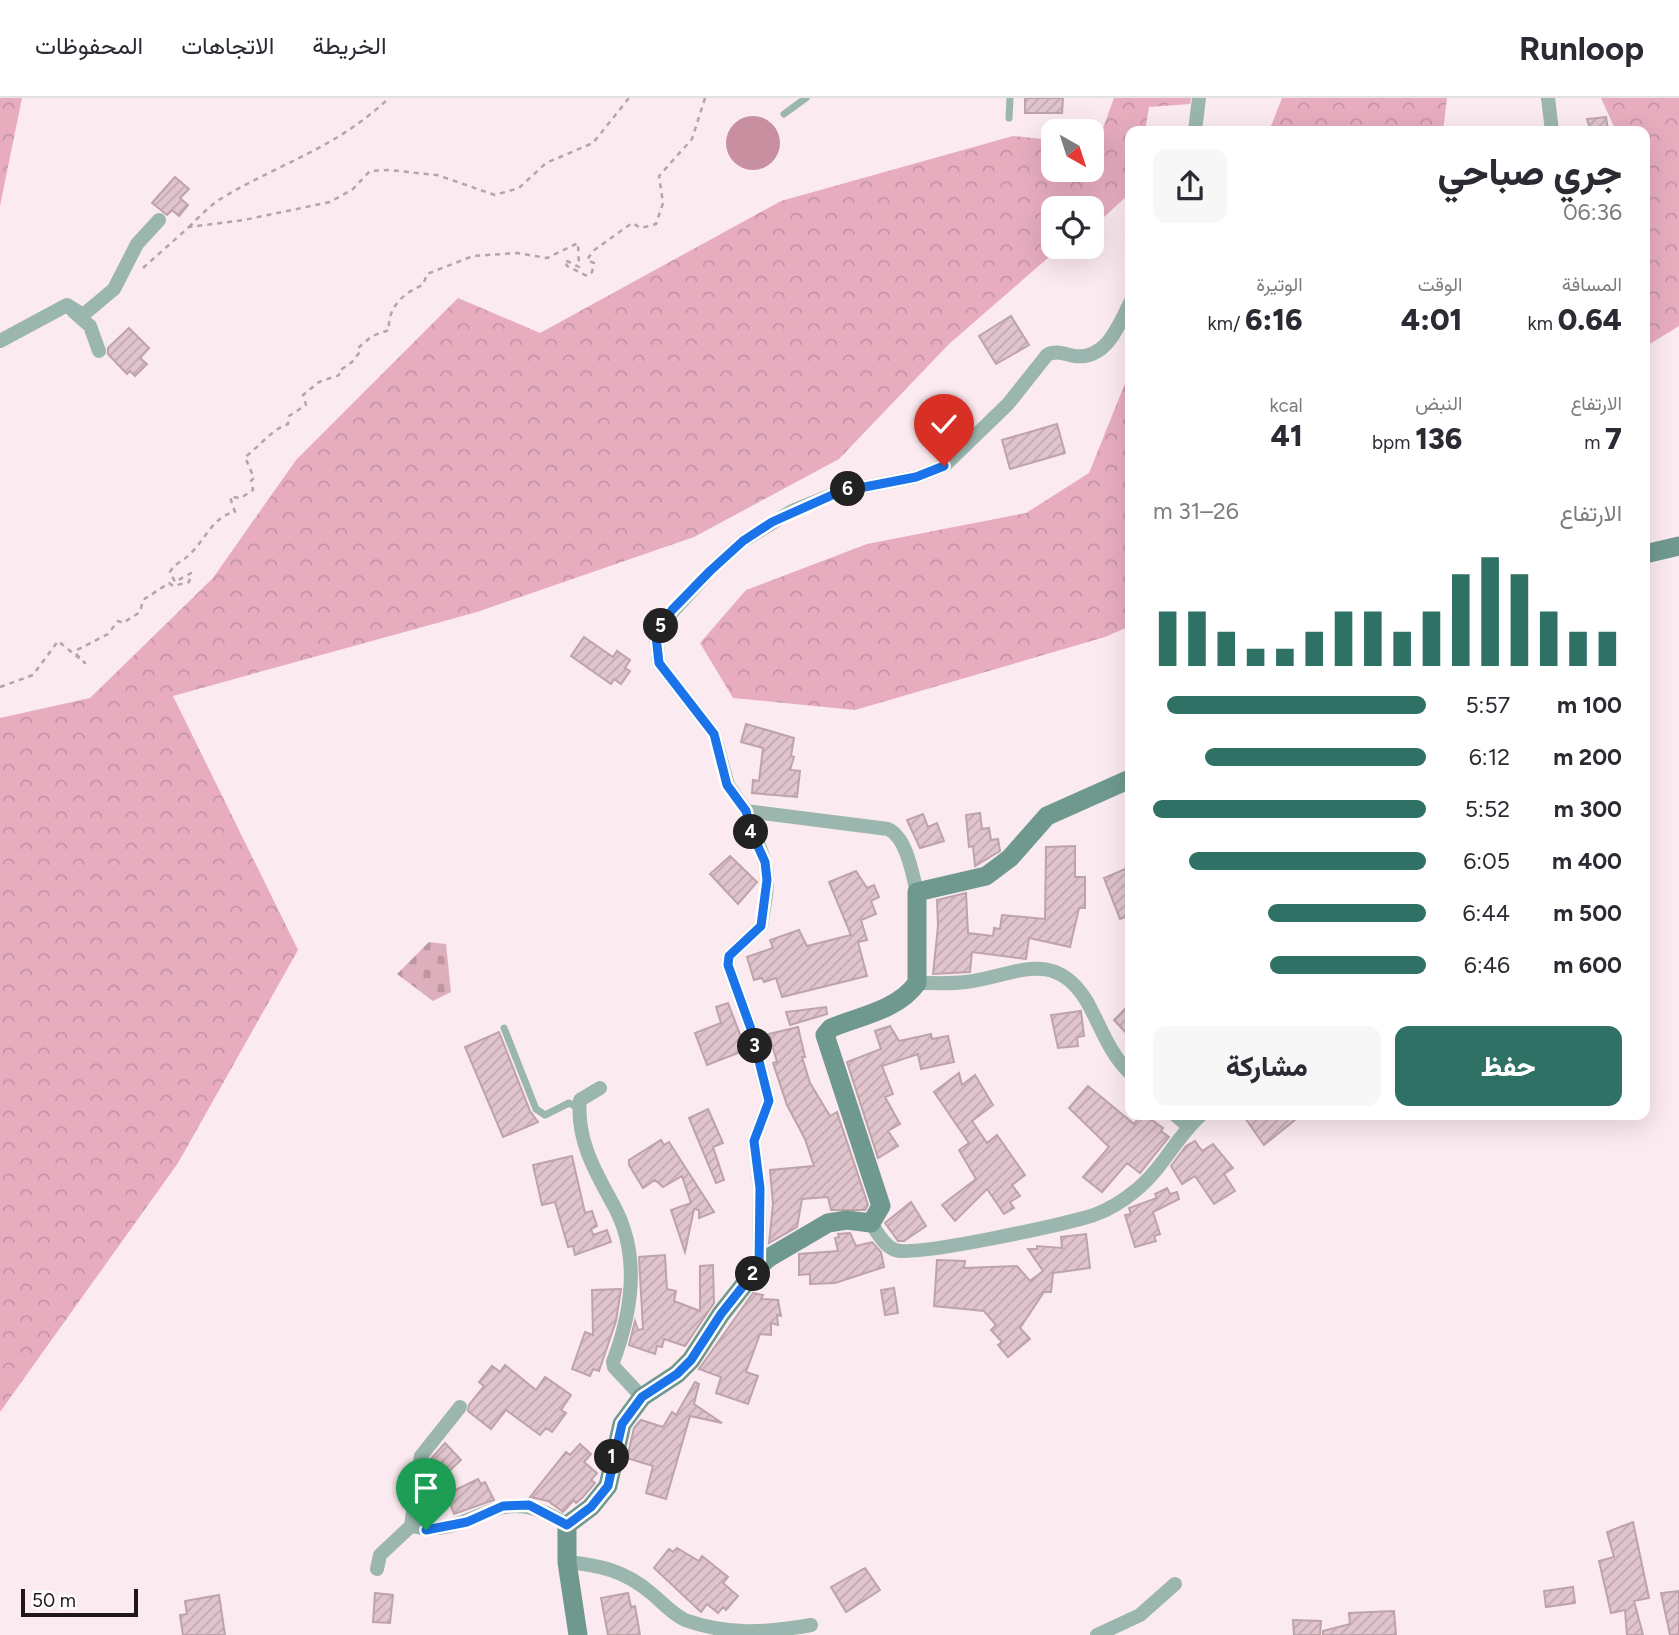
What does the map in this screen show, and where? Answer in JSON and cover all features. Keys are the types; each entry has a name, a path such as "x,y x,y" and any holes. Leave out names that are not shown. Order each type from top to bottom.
{"street":[{"path":"1196,126 1199,98"},
{"path":"1548,98 1552,109 1552,126"},
{"path":"67,305 83,314 114,289 137,244 159,219"},
{"path":"0,341 67,305"},
{"path":"67,305 90,326 99,351"},
{"path":"759,1266 760,1188 754,1141 769,1101 751,1029 728,965 729,956 761,926 767,880 765,862 751,831 746,811 727,785 714,734 659,663 656,636 663,622 710,571 743,541 792,511 839,492 916,477 944,466 1008,404 1047,355 1055,352 1082,356 1098,352 1111,339 1125,312"},
{"path":"1650,553 1679,546"},
{"path":"917,892 986,876 1010,858 1047,816 1125,781"},
{"path":"746,811 888,828 897,837 906,856 917,892 917,984 909,995 893,1005 831,1028 825,1035 881,1206 871,1223"},
{"path":"917,984 966,982 1041,967 1061,973 1081,993 1106,1040 1125,1066"},
{"path":"600,1088 580,1100 587,1154 595,1176 615,1207 631,1264 628,1320 613,1362 614,1367 642,1397"},
{"path":"1181,1120 1188,1126"},
{"path":"567,1525 591,1507 608,1486 622,1424 642,1397 677,1374 691,1360 721,1314 770,1256 828,1223 847,1220 871,1223 891,1249 905,1252 936,1249 1096,1214 1135,1192 1157,1169 1195,1120"},
{"path":"377,1569 380,1555 411,1526 421,1456 460,1407"},
{"path":"411,1526 426,1530 467,1522 503,1506 529,1505 567,1525"},
{"path":"567,1525 568,1562 578,1635"},
{"path":"568,1562 603,1566 622,1574 639,1583 681,1618 720,1632 742,1635 811,1625"},
{"path":"1097,1635 1140,1615 1175,1584"}],"lane":[{"path":"784,114 806,98"},
{"path":"1009,118 1010,98"},
{"path":"504,1028 537,1109 545,1115 569,1103 579,1108"}],"path":[{"path":"124,268 138,272 219,199 310,154 360,125 389,98"},
{"path":"189,227 244,220 330,202 353,189 370,171 437,175 495,195 519,188 545,163 593,143 629,98"},
{"path":"0,687 23,676 33,675 58,641 85,663 75,653 77,650 108,634 118,621 123,622 140,612 143,600 162,587 169,583 173,586 190,582 191,573 175,582 170,572 174,564 191,554 204,535 214,529 217,520 228,512 235,512 230,505 230,497 241,498 253,490 251,481 254,478 245,457 268,440 275,429 288,424 289,416 300,412 306,405 303,395 319,382 339,375 339,371 359,353 358,348 372,336 389,330 388,317 406,292 423,285 427,274 473,256 517,253 547,258 578,243 579,267 565,260 567,266 587,276 592,272 594,263 587,260 593,251 632,223 641,228 656,224 663,203 659,176 692,139 705,98"}],"green space":[{"path":"0,98 22,98 0,206"},
{"path":"1114,98 1191,98 1190,104 1149,107 1146,126 1125,126 1125,198 1104,217 1104,196 1041,196 1041,259 1047,259 949,344 839,459 694,537 477,612 173,696 298,950 178,1163 0,1412 0,718 90,698 213,578 296,460 458,298 540,333 781,201 1013,136 1041,139 1041,182 1104,182 1104,125"},
{"path":"1282,98 1447,98 1444,126 1271,126"},
{"path":"1601,98 1679,98 1679,326 1650,344 1650,126 1614,126"},
{"path":"1125,383 1125,628 1105,637 855,710 733,698 700,643 746,590 867,544 1026,513 1089,473"},
{"path":"429,942 446,944 451,992 433,1001 397,974"}],"shaded area":[{"path":"753,116 772,124 780,143 772,162 753,170 734,162 726,143 734,124"}],"building":[{"path":"1025,98 1063,98 1062,113 1025,113"},
{"path":"1606,117 1607,126 1589,126 1587,119"},
{"path":"175,177 189,189 180,198 188,205 179,216 172,210 167,215 152,203"},
{"path":"1011,316 1029,345 996,364 979,336"},
{"path":"129,328 149,348 140,358 147,364 135,376 130,371 127,374 108,354 108,348"},
{"path":"1057,424 1065,453 1010,469 1002,440"},
{"path":"584,637 613,657 617,651 630,660 625,668 630,671 621,684 614,679 611,684 571,656"},
{"path":"746,724 794,738 791,756 794,757 790,770 800,771 797,797 752,793 753,780 759,781 763,748 741,742"},
{"path":"980,813 982,829 989,828 991,840 998,839 1000,851 975,866 973,846 969,847 966,815"},
{"path":"923,814 928,827 937,823 944,841 920,848 907,820"},
{"path":"1075,846 1075,877 1085,877 1085,908 1079,908 1070,947 1029,938 1026,959 972,952 970,972 933,974 938,926 937,900 966,893 968,933 993,936 994,928 1000,929 1002,915 1045,919 1046,847"},
{"path":"730,856 757,882 738,904 710,874"},
{"path":"1125,869 1125,917 1120,919 1104,878"},
{"path":"856,871 867,888 874,885 879,897 871,901 876,914 861,920 867,940 858,942 867,976 782,997 776,978 764,982 762,978 754,980 747,957 773,948 770,940 799,930 807,946 851,935 829,882"},
{"path":"728,1003 746,1050 707,1065 695,1033 721,1023 716,1007"},
{"path":"826,1007 827,1014 790,1025 786,1012"},
{"path":"1125,1009 1125,1032 1114,1020"},
{"path":"1081,1011 1084,1036 1077,1037 1078,1046 1058,1048 1051,1015"},
{"path":"890,1026 899,1041 931,1034 932,1039 948,1036 954,1062 921,1069 918,1054 882,1066 893,1094 885,1097 900,1124 888,1131 898,1146 878,1158 847,1062 881,1049 875,1031"},
{"path":"798,1027 805,1057 802,1057 810,1083 830,1116 837,1112 868,1205 865,1210 831,1210 828,1197 802,1199 797,1227 769,1243 773,1204 770,1170 814,1166 805,1139 787,1105 773,1063 777,1062 769,1034"},
{"path":"499,1032 530,1111 538,1122 503,1137 465,1047"},
{"path":"959,1073 962,1085 975,1075 993,1105 972,1121 987,1143 997,1135 1025,1175 1012,1185 1020,1196 1010,1202 1014,1208 1004,1214 987,1189 955,1221 942,1205 976,1179 959,1150 969,1143 934,1092"},
{"path":"1088,1086 1125,1117 1125,1120 1134,1124 1137,1120 1152,1120 1163,1128 1161,1131 1169,1137 1140,1173 1127,1163 1102,1192 1083,1177 1109,1147 1069,1108"},
{"path":"708,1109 723,1143 713,1147 724,1180 716,1183 689,1118"},
{"path":"1246,1120 1295,1120 1264,1145"},
{"path":"661,1140 664,1145 669,1142 714,1212 699,1218 699,1210 694,1209 685,1252 671,1210 691,1203 682,1176 663,1187 655,1180 643,1188 629,1165 629,1160"},
{"path":"1195,1141 1202,1151 1213,1144 1233,1168 1224,1174 1235,1191 1214,1204 1195,1176 1182,1184 1171,1166 1186,1146"},
{"path":"572,1156 585,1213 592,1211 597,1226 591,1229 593,1235 607,1230 611,1242 575,1255 573,1246 568,1247 555,1202 542,1205 533,1165"},
{"path":"1167,1188 1170,1194 1177,1192 1179,1199 1153,1212 1160,1234 1154,1236 1156,1241 1135,1247 1125,1215 1131,1214 1129,1208 1157,1198 1155,1194"},
{"path":"911,1202 926,1226 904,1241 898,1241 885,1223"},
{"path":"850,1233 856,1246 872,1242 881,1252 884,1267 835,1283 810,1284 810,1274 799,1275 799,1254 838,1251 835,1238 839,1237 838,1234"},
{"path":"1086,1234 1090,1268 1053,1273 1051,1292 1044,1292 1020,1328 1030,1339 1008,1357 998,1345 1002,1342 991,1330 996,1325 984,1311 934,1306 937,1260 965,1261 964,1268 1017,1266 1030,1281 1043,1271 1028,1249 1037,1249 1037,1246 1062,1248 1061,1237"},
{"path":"665,1255 667,1289 676,1291 674,1301 700,1311 700,1266 713,1265 714,1303 685,1346 664,1339 662,1347 657,1346 655,1354 629,1345 635,1321 638,1330 643,1329 639,1257"},
{"path":"894,1288 898,1313 885,1315 881,1290"},
{"path":"621,1289 616,1321 599,1371 593,1369 590,1376 572,1369 585,1332 593,1335 592,1290"},
{"path":"753,1293 763,1295 761,1299 778,1300 781,1316 777,1315 778,1325 771,1323 771,1335 760,1334 746,1372 758,1376 748,1404 716,1393 721,1377 699,1369"},
{"path":"505,1365 536,1390 545,1377 571,1395 561,1410 566,1413 552,1432 546,1428 540,1435 506,1410 491,1429 468,1411 469,1405 484,1386 479,1382 492,1366 500,1372"},
{"path":"695,1382 699,1384 694,1404 722,1423 690,1416 666,1499 646,1493 653,1466 627,1458 634,1428 641,1420 663,1427 672,1412 676,1415"},
{"path":"445,1443 461,1460 431,1488 427,1483 430,1460"},
{"path":"580,1444 591,1454 584,1462 597,1473 591,1480 595,1483 582,1498 576,1503 574,1500 563,1512 548,1501 530,1497 566,1452 570,1455"},
{"path":"478,1479 481,1484 485,1482 494,1500 454,1514 447,1494"},
{"path":"1633,1522 1649,1598 1634,1601 1643,1635 1627,1635 1625,1610 1611,1613 1599,1561 1614,1557 1607,1532"},
{"path":"677,1548 699,1561 702,1556 728,1577 723,1583 738,1596 726,1610 723,1607 718,1613 707,1604 701,1612 654,1568 669,1549 673,1552"},
{"path":"865,1568 880,1590 846,1612 831,1587"},
{"path":"1573,1587 1575,1603 1546,1607 1544,1591"},
{"path":"1679,1591 1679,1635 1670,1635 1661,1593"},
{"path":"375,1593 393,1595 390,1623 373,1622"},
{"path":"628,1593 631,1607 635,1606 640,1635 608,1635 601,1598"},
{"path":"219,1595 225,1635 183,1635 180,1615 187,1614 185,1601"},
{"path":"1394,1611 1396,1635 1323,1635 1323,1631 1350,1624 1349,1613"},
{"path":"1293,1620 1321,1621 1320,1635 1294,1635"}],"route":[{"path":"426,1530 467,1522 503,1506 529,1505 567,1525 591,1507 608,1486 622,1424 642,1397 677,1374 691,1360 721,1314 759,1266 757,1253 760,1188 754,1135 769,1101 751,1029 728,965 729,956 761,926 767,880 765,862 755,843 746,811 735,800 727,785 714,734 659,663 656,636 672,610 710,571 743,541 772,522 817,499 864,484 916,477 944,466"}]}
